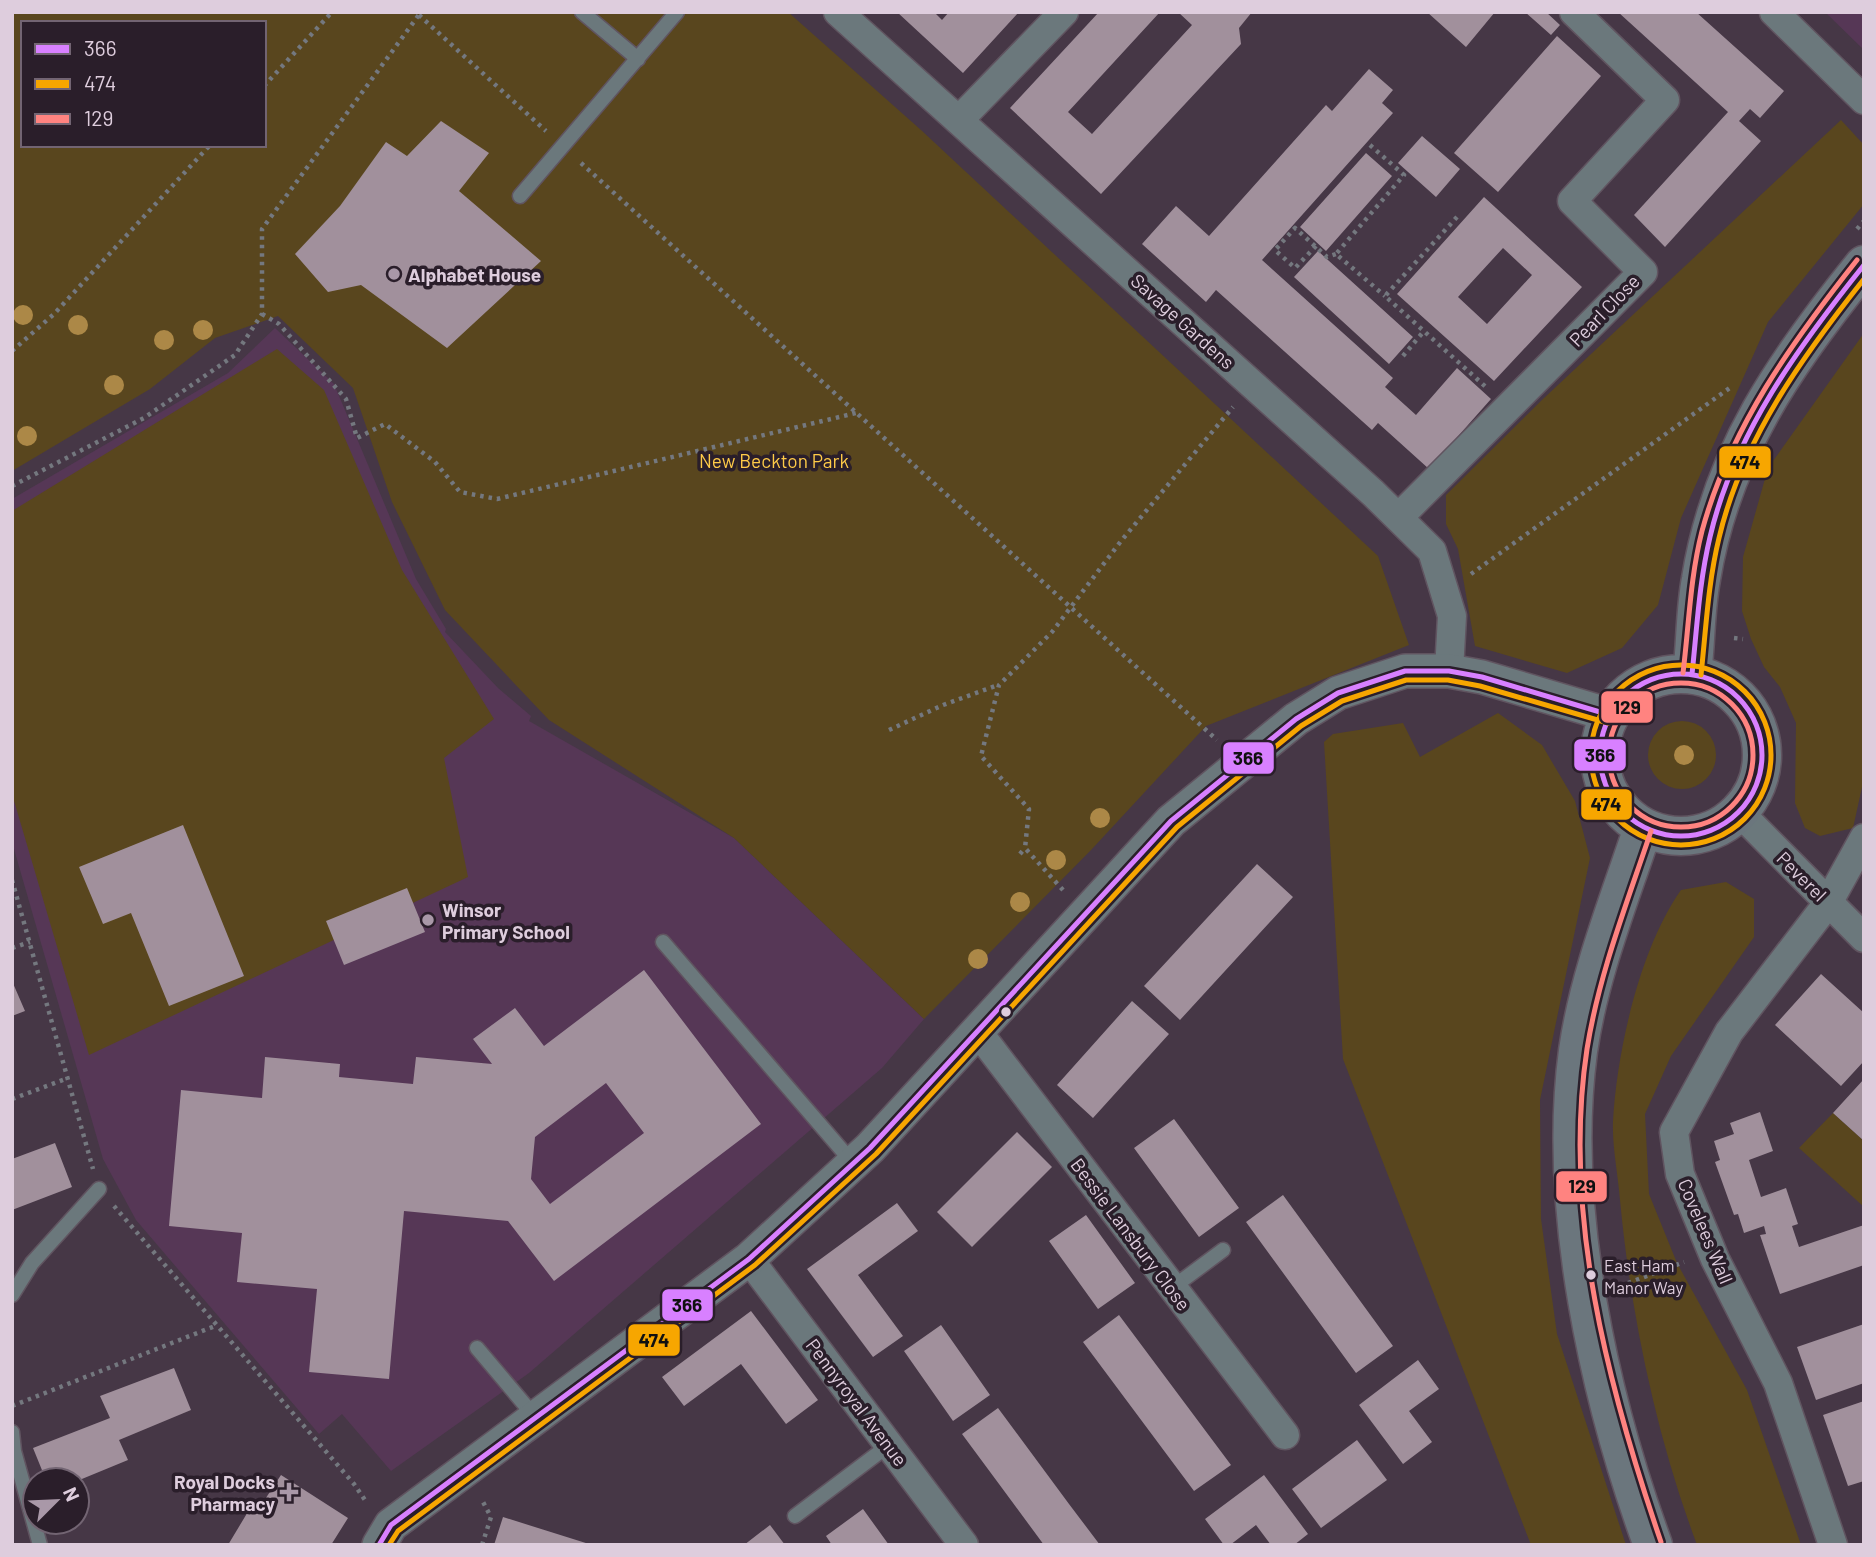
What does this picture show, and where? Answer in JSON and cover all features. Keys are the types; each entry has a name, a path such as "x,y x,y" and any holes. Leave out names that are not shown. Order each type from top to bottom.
{"main road":[{"path":"1692,674 1700,579 1727,480 1759,410 1860,248"},
{"path":"1692,674 1721,684 1744,703 1759,729 1763,759 1756,789 1740,813 1718,829 1693,837 1667,836 1643,828 1623,812 1608,791 1600,766 1601,740 1611,715 1625,696 1645,682 1668,675 1692,674"},
{"path":"1643,828 1600,954 1578,1049 1571,1122 1578,1222 1599,1358 1617,1431 1653,1545"}],"street":[{"name":"Savage Gardens","path":"838,12 1399,517 1432,551 1444,582 1452,616 1450,671"},
{"name":"Pearl Close","path":"1399,517 1643,272 1572,201 1665,100 1574,12"},
{"path":"1774,12 1864,100"},
{"path":"959,120 1060,14"},
{"path":"379,1545 391,1525 749,1259 853,1163 978,1032 1171,821 1296,719 1338,694 1405,671 1450,671 1482,677 1611,715"},
{"name":"Peverel","path":"1740,813 1864,938"},
{"name":"Covelees Wall","path":"1833,1545 1778,1383 1711,1252 1680,1174 1674,1132 1729,1032 1828,903 1864,838"},
{"name":"Bessie Lansbury Close","path":"978,1032 1285,1435"},
{"name":"Pennyroyal Avenue","path":"749,1259 964,1545"}],"lane":[{"path":"582,12 638,59"},
{"path":"520,196 677,12"},
{"path":"663,942 853,1163"},
{"path":"12,1295 32,1263 99,1189"},
{"path":"1172,1288 1223,1250"},
{"path":"477,1348 536,1418"},
{"path":"12,1432 17,1462 40,1545"},
{"path":"795,1516 890,1445"}],"path":[{"path":"266,84 332,12"},
{"path":"12,486 144,418 235,355 262,314 262,229 420,14 1240,762"},
{"path":"1315,246 1295,268 1275,250 1295,228 1315,246 1327,257 1336,254 1404,175 1370,145"},
{"path":"12,351 54,314 208,147"},
{"path":"1385,296 1457,217"},
{"path":"1860,248 1864,221"},
{"path":"1336,254 1508,407"},
{"path":"262,314 279,324 346,399 358,438 385,424 435,462 460,492 497,499 856,414"},
{"path":"1403,356 1424,331"},
{"path":"1444,582 1470,575 1731,387 1740,376"},
{"path":"889,730 943,705 999,685 1052,632 1121,541 1232,409"},
{"path":"1734,638 1743,639"},
{"path":"999,685 981,756 1029,809 1025,848 1020,854"},
{"path":"1025,848 1085,914"},
{"path":"12,880 99,1189 215,1326 354,1483 367,1503"},
{"path":"12,948 30,942"},
{"path":"12,1098 68,1078"},
{"path":"1617,1288 1711,1252"},
{"path":"12,1406 215,1326"},
{"path":"482,1499 491,1517 482,1545"}],"shaded area":[{"path":"1825,12 1864,12 1864,50"},
{"name":"Winsor Primary School","path":"275,328 334,384 416,579 446,629 445,632 498,688 531,716 529,721 734,838 924,1019 882,1068 529,1373 391,1471 342,1414 319,1434 136,1220 103,1159 12,842 12,499 228,373"}],"green space":[{"name":"New Beckton Park","path":"12,12 788,12 921,130 1378,556 1409,645 1206,726 1092,849 924,1019 734,838 549,720 445,610 392,502 353,388 278,316 215,338 150,389 12,471"},
{"path":"1841,120 1864,145 1864,204 1768,322 1681,518 1658,605 1622,648 1567,673 1475,646 1458,549 1446,524 1446,495 1543,399"},
{"path":"1864,333 1864,778 1853,828 1820,836 1805,828 1795,803 1796,723 1780,687 1764,667 1742,611 1743,557 1768,468"},
{"path":"277,349 324,390 402,570 494,719 444,758 468,877 89,1055 12,794 12,511"},
{"path":"1498,713 1542,745 1575,801 1590,858 1540,1100 1541,1219 1557,1334 1626,1545 1531,1545 1343,1059 1324,742 1333,734 1403,723 1420,757"},
{"path":"1675,721 1689,721 1701,726 1711,736 1716,755 1711,774 1701,784 1689,789 1675,789 1663,784 1653,774 1648,762 1648,748 1653,736 1663,726"},
{"path":"1726,882 1754,899 1754,937 1671,1056 1645,1114 1649,1194 1677,1263 1747,1390 1801,1545 1697,1545 1669,1461 1647,1375 1631,1287 1614,1150 1615,1093 1625,1032 1654,941 1681,890"},
{"path":"1833,1113 1864,1141 1864,1207 1799,1148"}],"building":[{"path":"897,12 934,12 942,20 949,12 1019,12 963,73"},
{"path":"1099,12 1160,12 1068,112 1092,134 1192,25 1178,12 1252,12 1239,28 1241,44 1101,194 1010,108"},
{"path":"1427,12 1495,12 1466,47"},
{"path":"1525,12 1546,12 1560,25 1551,35"},
{"path":"1618,12 1696,12 1784,91 1760,118 1750,109 1739,121 1761,141 1665,247 1634,215 1728,112"},
{"path":"1557,36 1601,76 1498,192 1454,153"},
{"path":"1369,69 1393,90 1382,103 1393,113 1262,260 1393,378 1385,387 1416,415 1457,368 1491,399 1429,469 1378,423 1372,430 1216,290 1206,302 1142,244 1176,206 1209,236 1326,105 1332,111"},
{"path":"441,121 489,153 459,191 541,261 447,348 361,285 328,292 295,254 340,206 386,142 407,156"},
{"path":"1422,136 1460,169 1436,197 1398,163"},
{"path":"1366,153 1392,176 1326,251 1300,227"},
{"path":"1484,197 1582,287 1494,381 1397,294","holes":["1503,248 1532,275 1487,324 1458,297"]},
{"path":"1318,251 1413,337 1389,364 1294,277"},
{"path":"183,825 244,976 169,1006 131,913 103,924 79,867"},
{"path":"1257,864 1293,897 1180,1020 1144,986"},
{"path":"407,888 425,932 344,965 326,921"},
{"path":"644,970 761,1124 554,1281 508,1221 404,1211 389,1379 309,1372 317,1289 237,1282 242,1233 169,1226 181,1090 262,1098 265,1057 340,1064 339,1077 413,1084 416,1057 492,1064 473,1039 515,1008 544,1046","holes":["606,1083 644,1133 550,1204 531,1179 535,1137"]},
{"path":"1821,974 1864,1013 1864,1061 1841,1086 1775,1025"},
{"path":"12,981 25,1011 12,1016"},
{"path":"1132,1001 1169,1034 1093,1118 1057,1085"},
{"path":"1864,1079 1864,1141 1833,1113"},
{"path":"1760,1112 1773,1151 1749,1160 1761,1197 1786,1188 1798,1224 1792,1226 1799,1247 1864,1225 1864,1265 1780,1294 1760,1235 1766,1234 1764,1226 1744,1233 1738,1214 1734,1215 1715,1162 1720,1160 1714,1141 1734,1134 1730,1123"},
{"path":"1174,1119 1239,1208 1199,1237 1134,1148"},
{"path":"1017,1132 1052,1167 972,1247 937,1212"},
{"path":"55,1143 72,1187 12,1210 12,1159"},
{"path":"1283,1195 1393,1346 1356,1373 1246,1222"},
{"path":"897,1203 918,1231 858,1275 903,1336 873,1357 807,1269"},
{"path":"1086,1215 1135,1283 1098,1309 1049,1241"},
{"path":"751,1311 818,1400 786,1424 741,1364 684,1406 662,1377"},
{"path":"1119,1315 1231,1465 1194,1491 1083,1342"},
{"path":"1864,1324 1864,1383 1816,1400 1797,1347"},
{"path":"941,1325 990,1395 953,1421 904,1351"},
{"path":"1418,1360 1439,1389 1409,1411 1432,1442 1403,1464 1359,1405"},
{"path":"174,1368 191,1410 119,1440 128,1460 91,1475 91,1466 40,1466 33,1448 110,1418 100,1396"},
{"path":"1864,1401 1864,1481 1848,1486 1823,1415"},
{"path":"998,1408 1100,1545 1044,1545 962,1434"},
{"path":"1357,1440 1387,1480 1321,1528 1292,1489"},
{"name":"Royal Docks Pharmacy","path":"281,1475 348,1518 331,1545 228,1545 252,1505 258,1510"},
{"path":"1264,1475 1308,1534 1294,1545 1271,1545 1256,1525 1230,1545 1224,1545 1205,1519"},
{"path":"863,1509 889,1545 832,1545 826,1536"},
{"path":"503,1517 589,1544 589,1545 494,1545"},
{"path":"770,1525 785,1545 744,1545"}],"transit line":[{"name":"129","path":"1683,673 1698,549 1714,493 1729,457 1746,422 1787,355 1857,260"},
{"name":"366","path":"1692,674 1706,554 1721,499 1735,462 1752,427 1793,360 1864,265"},
{"name":"474","path":"1701,675 1715,555 1729,502 1743,467 1797,369 1864,279"},
{"name":"474","path":"1681,665 1715,672 1731,680 1744,692 1756,705 1764,721 1771,755 1764,789 1756,805 1744,818 1731,830 1715,838 1681,845 1647,838 1631,830 1618,818 1606,805 1598,789 1591,755 1598,721 1606,705 1618,692 1631,680 1647,672 1681,665"},
{"name":"366","path":"379,1545 391,1525 749,1259 870,1148 1171,821 1296,719 1338,693 1405,671 1449,671 1482,677 1610,715"},
{"name":"366","path":"1681,674 1712,680 1738,698 1756,724 1762,755 1756,786 1738,812 1712,830 1681,836 1650,830 1624,812 1606,786 1600,755 1606,724 1624,698 1650,680 1681,674"},
{"name":"474","path":"389,1545 398,1531 755,1265 876,1154 1177,827 1301,726 1342,701 1406,680 1448,680 1480,686 1608,723"},
{"name":"129","path":"1681,683 1709,688 1732,704 1748,727 1753,755 1748,783 1732,806 1709,822 1681,827 1653,822 1630,806 1614,783 1609,755 1614,727 1630,704 1653,688 1681,683"},
{"name":"129","path":"1651,831 1614,939 1592,1021 1581,1111 1581,1174 1585,1237 1608,1361 1661,1542"}],"place":[{"name":"Alphabet House","path":"394,274"},
{"name":"Winsor Primary School","path":"428,920"},
{"name":"East Ham Manor Way","path":"1591,1275"},
{"name":"Royal Docks Pharmacy","path":"289,1492"}]}
